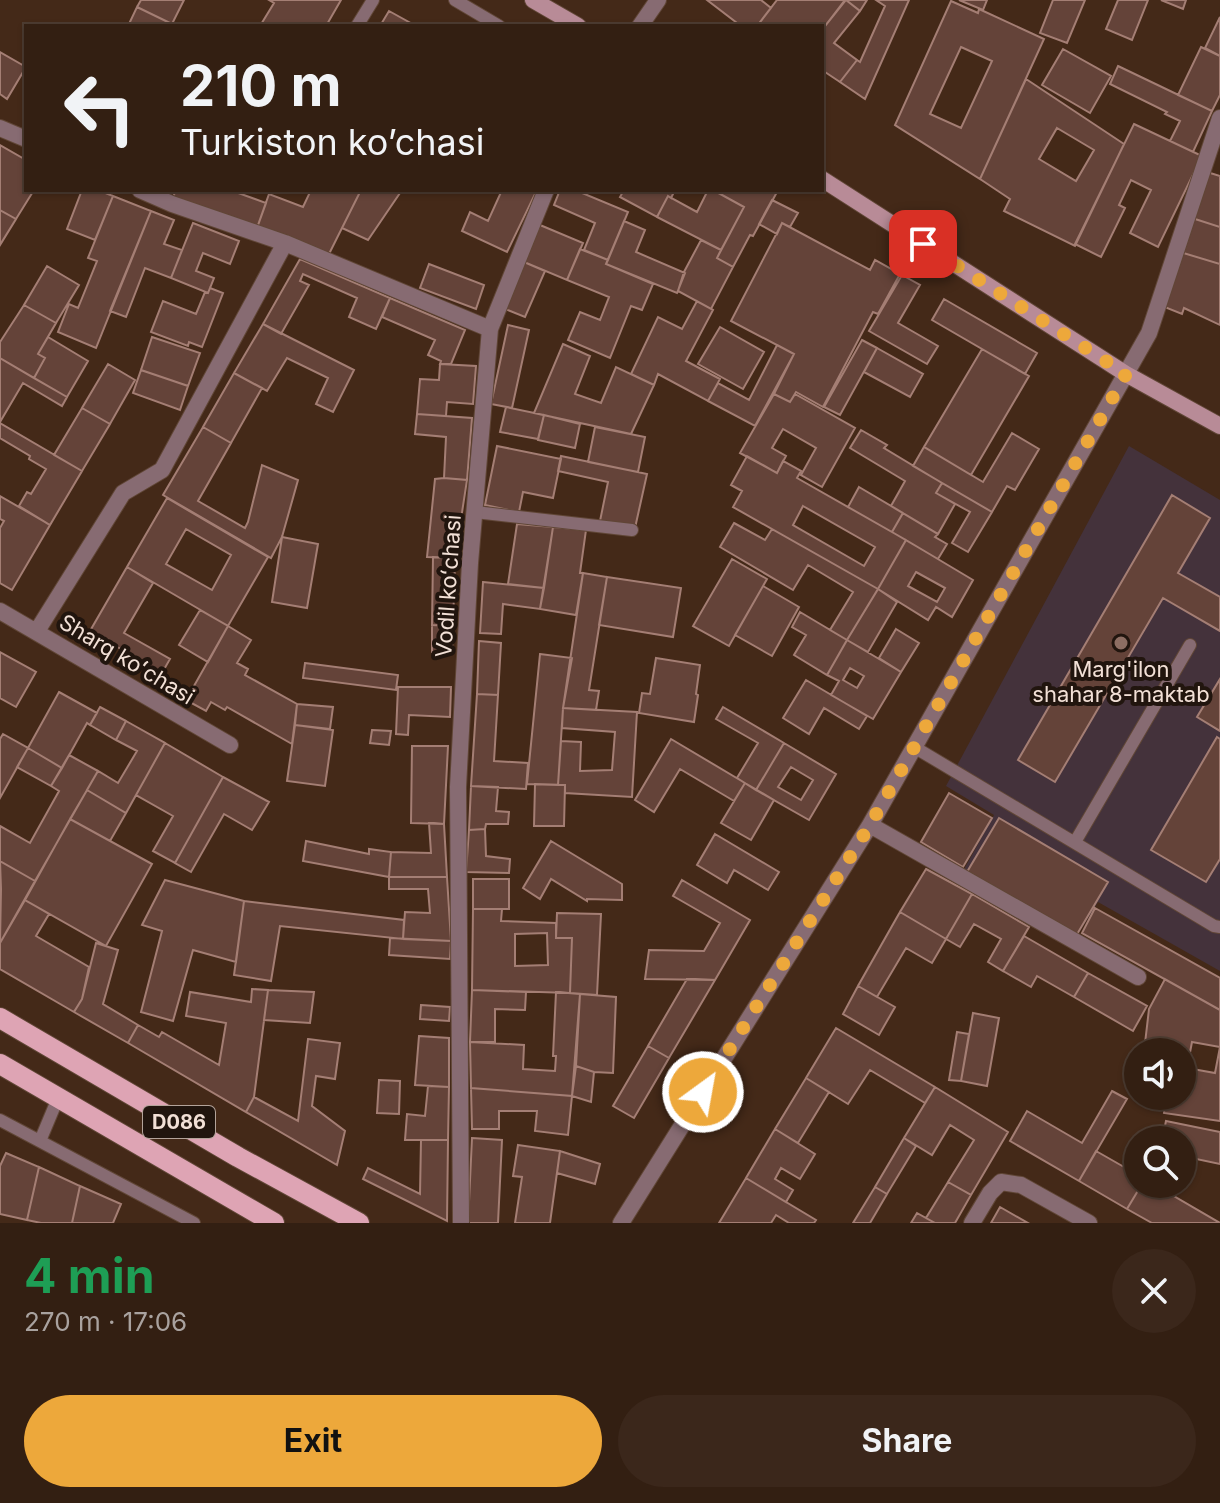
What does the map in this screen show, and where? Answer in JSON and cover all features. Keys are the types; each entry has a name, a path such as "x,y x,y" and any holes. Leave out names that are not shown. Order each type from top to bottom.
{"main road":[{"path":"533,0 575,24"},
{"path":"824,180 1126,374 1220,426"},
{"name":"D086","path":"0,1018 238,1157 359,1223"},
{"name":"D086","path":"0,1064 274,1223"}],"street":[{"path":"641,24 658,0"},
{"path":"621,1223 870,825 1149,333 1220,118"},
{"path":"0,128 24,138"},
{"path":"145,192 285,243 490,329"},
{"name":"Vodil koʻchasi","path":"461,1223 458,787 470,563 490,329 545,192"},
{"path":"37,631 123,493 162,470 285,243"},
{"name":"Sharq koʻchasi","path":"0,611 230,745"},
{"path":"870,825 1138,977"},
{"path":"972,1223 990,1193 1001,1182 1021,1185 1089,1223"}],"lane":[{"path":"358,24 373,0"},
{"path":"455,0 496,24"},
{"path":"475,512 632,530"},
{"path":"1075,842 1190,645"},
{"path":"914,747 1220,927"},
{"path":"40,1141 58,1098"},
{"path":"0,1120 194,1223"}],"shaded area":[{"name":"Marg'ilon shahar 8-maktab","path":"1129,446 1220,500 1220,971 1098,902 1075,939 962,873 994,815 946,786"}],"building":[{"path":"141,0 184,0 172,24 137,7"},
{"path":"269,0 341,0 327,24 261,24 274,3"},
{"path":"707,0 761,0 771,8 759,24 738,24"},
{"path":"777,0 845,0 824,27 824,24 759,24"},
{"path":"846,0 867,0 860,11"},
{"path":"846,0 860,11 834,43 857,60 840,82 824,71 824,28"},
{"path":"876,0 909,0 865,99 840,82 857,60 860,62 885,6"},
{"path":"959,0 987,0 983,10"},
{"path":"1053,0 1085,0 1067,43 1040,33"},
{"path":"1118,0 1148,0 1132,40 1106,29"},
{"path":"1161,0 1186,0 1183,9"},
{"path":"951,1 978,13 979,9 1044,39 980,179 895,125","holes":["961,47 992,61 961,128 930,114"]},
{"path":"137,7 172,24 129,24"},
{"path":"389,11 412,24 381,24"},
{"path":"1220,17 1220,56 1205,48"},
{"path":"1201,47 1220,56 1220,95 1212,111 1178,95"},
{"path":"1063,49 1111,76 1090,113 1042,85"},
{"path":"0,52 24,66 24,70 7,99 0,94"},
{"path":"1118,66 1212,111 1193,152 1170,141 1180,121 1110,84"},
{"path":"1026,79 1124,144 1075,246 1004,211 1010,199 980,179","holes":["1057,128 1094,150 1076,181 1039,159"]},
{"path":"1134,124 1202,156 1158,247 1130,233 1151,190 1131,180 1119,205 1125,208 1101,257 1075,244"},
{"path":"0,145 24,159 24,192 33,192 16,219 0,210"},
{"path":"1207,172 1220,176 1220,227 1192,218"},
{"path":"81,192 103,192 113,196 95,240 67,229"},
{"path":"175,192 236,192 266,203 257,228 173,197"},
{"path":"310,192 360,192 329,254 257,228 269,194 303,207"},
{"path":"360,192 401,192 368,240 342,228"},
{"path":"501,192 536,192 507,252 462,231 470,212 488,221"},
{"path":"559,192 580,192 628,212 608,260 584,250 595,223 554,205"},
{"path":"623,192 674,192 671,198 668,196 657,217 620,197"},
{"path":"707,192 717,192 744,207 721,250 657,217 668,196 697,212"},
{"path":"717,192 777,192 733,267 717,258 744,207"},
{"path":"113,196 151,211 96,348 58,332 69,304 78,308 97,261 88,258"},
{"path":"772,200 798,213 790,227 782,223 777,234 759,224"},
{"path":"0,210 16,219 0,245"},
{"path":"151,211 174,220 164,244 182,250 171,278 145,268 126,317 110,311"},
{"path":"1192,218 1220,227 1220,264 1180,252"},
{"path":"624,221 645,230 636,252 685,273 677,293 606,264"},
{"path":"193,223 239,241 230,264 203,253 196,271 214,278 208,293 171,278"},
{"path":"782,223 870,270 875,260 900,274 878,314 873,312 823,407 796,392 790,402 774,394 794,354 731,321"},
{"path":"540,225 583,243 567,280 524,262"},
{"path":"701,240 721,250 717,258 733,267 711,309 678,291"},
{"path":"580,249 653,284 642,310 631,306 610,358 568,340 580,312 600,320 609,297 567,280"},
{"path":"1180,252 1220,264 1220,325 1184,308 1182,314 1162,306"},
{"path":"300,259 390,298 376,329 349,317 357,298 303,274 300,281 309,285 281,334 263,324"},
{"path":"524,262 545,271 525,317 505,309"},
{"path":"429,264 484,285 476,309 420,288"},
{"path":"47,266 79,285 56,323 24,305"},
{"path":"902,275 920,285 898,323 938,346 927,364 869,331"},
{"path":"210,288 223,293 202,347 189,342 188,346 151,332 163,301 196,314 205,292 208,293"},
{"path":"390,298 465,330 451,364 440,364 441,361 428,355 435,340 382,317"},
{"path":"944,299 1037,353 1025,374 932,320"},
{"path":"697,301 713,310 686,361 720,379 708,401 658,374 654,385 631,374 658,317 682,329"},
{"path":"24,305 56,323 38,354 45,358 34,378 0,358 0,342"},
{"path":"263,324 354,370 333,412 316,404 328,378 287,358 267,391 234,373"},
{"path":"508,325 529,330 512,408 491,404"},
{"path":"720,327 764,352 743,389 698,364"},
{"path":"48,337 88,361 67,397 34,378 45,358 38,354"},
{"path":"152,337 200,353 188,386 141,370"},
{"path":"862,340 877,348 840,415 824,407"},
{"path":"563,344 590,356 575,394 601,403 616,367 654,385 631,434 534,413"},
{"path":"777,345 794,354 755,426 708,401 718,383 749,400"},
{"path":"877,348 923,374 910,397 864,372"},
{"path":"982,349 1029,376 971,475 924,447"},
{"path":"0,358 67,397 62,406 23,383 0,422"},
{"path":"108,364 135,380 110,424 82,408"},
{"path":"440,364 476,366 473,404 447,402 446,416 417,414 420,379 439,380"},
{"path":"141,370 188,386 180,410 133,393"},
{"path":"234,373 262,388 231,443 203,427"},
{"path":"774,394 790,402 795,394 855,428 822,487 801,475 816,448 783,429 772,448 786,456 777,473 740,453"},
{"path":"506,407 544,415 538,439 500,432"},
{"path":"82,408 110,424 82,471 54,455"},
{"path":"417,414 472,418 467,480 444,478 446,437 415,434"},
{"path":"544,415 580,424 575,448 538,440"},
{"path":"0,423 82,471 50,525 19,506 27,492 31,494 46,469 0,438"},
{"path":"203,427 231,443 198,501 245,528 262,465 298,480 282,537 271,558 163,495"},
{"path":"595,427 645,437 638,472 588,462"},
{"path":"861,430 887,445 884,448 942,483 936,493 955,504 938,534 891,506 905,481 850,448"},
{"path":"1012,433 1039,449 1015,490 1007,486 992,512 913,466 924,447 983,482"},
{"path":"497,446 561,459 553,498 523,492 519,512 485,505"},
{"path":"561,456 647,474 635,528 600,521 608,482 558,471"},
{"path":"747,456 777,473 783,461 801,471 797,478 906,540 878,589 733,507 742,491 731,485","holes":["803,506 875,547 864,566 793,525"]},
{"path":"435,479 467,480 455,558 427,557"},
{"path":"942,483 992,512 968,552 952,543 970,512 936,493"},
{"path":"859,487 903,513 892,532 848,507"},
{"path":"1172,495 1210,518 1178,573 1220,597 1220,631 1163,598 1055,782 1018,760"},
{"path":"0,496 50,525 12,590 0,583 0,528 4,521 0,519"},
{"path":"167,498 268,557 228,626 127,567","holes":["186,529 231,555 212,590 166,564"]},
{"path":"903,513 938,534 935,537 947,544 938,559 892,532"},
{"path":"734,523 765,540 772,529 878,589 847,640 830,630 853,592 808,565 793,590 720,547"},
{"path":"517,524 553,527 544,588 508,584"},
{"path":"553,527 586,530 576,615 540,609"},
{"path":"282,537 318,544 307,608 272,602"},
{"path":"906,540 973,580 952,617 936,607 928,620 878,589","holes":["916,572 945,588 937,602 908,586"]},
{"path":"433,557 455,558 453,626 432,625"},
{"path":"732,559 767,579 729,646 693,626"},
{"path":"127,567 153,583 124,633 170,659 162,673 90,631"},
{"path":"583,573 607,577 589,690 599,691 596,710 563,708"},
{"path":"607,577 681,588 673,637 599,625"},
{"path":"483,582 544,588 540,609 503,604 501,634 480,633"},
{"path":"763,586 799,607 772,656 735,635"},
{"path":"878,589 897,602 868,652 847,640"},
{"path":"200,610 228,626 208,662 179,645"},
{"path":"800,612 847,640 827,675 794,655 806,635 792,627"},
{"path":"432,625 453,626 452,652 432,652"},
{"path":"228,626 251,640 237,663 248,669 245,675 297,704 292,744 227,707 225,710 211,702 206,711 186,700"},
{"path":"896,629 919,643 901,672 879,658"},
{"path":"847,640 901,672 873,719 831,695 839,681 827,675","holes":["850,668 864,676 857,688 843,680"]},
{"path":"479,641 501,643 498,695 477,694"},
{"path":"0,652 36,672 16,707 0,698"},
{"path":"540,654 572,658 563,708 558,785 527,784"},
{"path":"656,658 700,665 694,722 639,713 642,693 650,694"},
{"path":"305,663 398,675 396,690 303,678"},
{"path":"1220,679 1220,731 1197,717"},
{"path":"806,680 867,716 859,729 824,708 809,734 783,718"},
{"path":"398,687 451,687 450,717 409,715 408,735 396,734"},
{"path":"59,692 97,713 90,725 87,723 62,768 28,748"},
{"path":"477,694 498,695 494,761 528,763 526,789 471,786"},
{"path":"297,704 333,707 330,729 295,725"},
{"path":"100,707 126,721 116,740 90,725"},
{"path":"723,707 784,743 756,790 737,778 758,743 716,719"},
{"path":"563,708 637,712 632,797 565,793 565,785 558,785 561,741 581,742 580,771 612,770 615,732 562,728"},
{"path":"126,721 165,743 126,813 87,790 98,771 118,783 137,751 116,740"},
{"path":"295,725 333,730 325,786 287,781"},
{"path":"372,730 391,731 389,745 370,743"},
{"path":"3,734 28,748 0,798 0,739"},
{"path":"1217,737 1220,739 1220,859 1206,882 1151,850"},
{"path":"671,739 745,783 734,801 680,769 654,812 635,800"},
{"path":"165,743 223,777 175,863 153,851 173,816 136,795"},
{"path":"784,743 836,774 809,820 756,790","holes":["791,767 813,780 801,800 778,787"]},
{"path":"412,746 448,746 444,824 411,823"},
{"path":"28,748 62,768 51,786 17,767"},
{"path":"69,755 98,771 35,881 0,861 0,826 30,843 59,791 51,786"},
{"path":"223,777 269,802 252,830 224,814 191,872 175,863"},
{"path":"745,783 774,800 751,840 721,823"},
{"path":"535,784 565,785 564,826 534,826"},
{"path":"471,786 498,787 496,811 509,812 508,824 486,824 485,829 469,830"},
{"path":"87,790 126,813 110,841 70,819"},
{"path":"949,793 992,818 963,867 921,842"},
{"path":"999,818 1108,882 1076,936 967,872"},
{"path":"70,819 152,864 106,946 25,900"},
{"path":"429,823 444,824 447,877 389,877 391,852 431,853"},
{"path":"485,829 486,856 510,859 509,873 466,872 469,830"},
{"path":"715,834 779,872 768,890 734,870 727,883 697,865"},
{"path":"306,841 369,854 369,849 391,852 389,877 303,861"},
{"path":"551,841 622,884 622,900 587,901 551,879 540,899 523,888"},
{"path":"0,861 35,881 0,943 1,889"},
{"path":"926,869 972,894 946,939 900,912"},
{"path":"389,877 447,877 451,941 403,939 405,912 430,913 428,889 389,889"},
{"path":"473,879 509,879 509,909 473,909"},
{"path":"165,880 244,901 236,962 193,950 173,1021 141,1012 162,931 142,925"},
{"path":"682,880 750,920 715,980 645,979 649,950 704,951 720,923 673,896"},
{"path":"972,894 1029,927 1003,971 988,962 1001,939 974,924 960,947 946,939"},
{"path":"25,900 49,914 36,936 89,967 82,999 74,1012 0,969 0,943"},
{"path":"244,901 404,920 403,939 280,926 271,981 234,975"},
{"path":"1095,908 1220,978 1220,1010 1082,933"},
{"path":"473,909 502,909 501,921 556,923 556,938 572,938 570,993 472,990","holes":["547,933 548,965 515,966 515,934"]},
{"path":"900,912 946,939 932,963 906,948 877,997 858,986"},
{"path":"557,913 601,914 597,995 570,993 572,938 556,938"},
{"path":"1024,936 1088,973 1074,997 1037,976 1031,987 1003,971"},
{"path":"390,938 451,941 450,959 389,955"},
{"path":"96,943 118,950 103,1004 138,1025 128,1043 74,1012 82,999"},
{"path":"1088,973 1147,1006 1133,1031 1074,997"},
{"path":"687,979 715,980 669,1058 648,1046"},
{"path":"1165,979 1220,1010 1220,1047 1196,1043 1196,1038 1146,1038 1149,1009"},
{"path":"858,986 895,1007 879,1035 843,1014"},
{"path":"252,989 268,990 254,1097 246,1112 128,1043 138,1025 159,1037 162,1032 219,1065 226,1023 186,1016 190,992 251,1002"},
{"path":"268,990 314,992 310,1023 264,1020"},
{"path":"472,990 526,992 525,1010 495,1009 495,1042 470,1042"},
{"path":"556,992 580,994 572,1096 471,1088 470,1042 524,1045 523,1069 555,1071"},
{"path":"580,994 616,997 613,1073 594,1072 576,1066"},
{"path":"421,1005 450,1007 449,1021 420,1019"},
{"path":"973,1013 999,1018 987,1086 961,1081"},
{"path":"836,1028 935,1087 925,1103 870,1070 848,1104 806,1078"},
{"path":"957,1032 969,1034 961,1081 949,1080"},
{"path":"419,1036 449,1038 449,1087 415,1085"},
{"path":"308,1039 340,1043 335,1079 316,1076 312,1106 345,1131 337,1165 246,1112 254,1097 298,1121"},
{"path":"648,1046 669,1058 634,1118 613,1106"},
{"path":"1220,1047 1220,1121 1164,1113 1164,1110 1196,1110 1196,1070 1215,1073"},
{"path":"576,1066 594,1072 591,1102 572,1096"},
{"path":"806,1078 829,1092 798,1143 775,1129"},
{"path":"379,1080 400,1081 399,1114 377,1113"},
{"path":"428,1086 449,1087 448,1140 405,1140 407,1114 425,1116"},
{"path":"935,1087 1008,1132 971,1195 948,1182 974,1140 950,1125 932,1155 904,1138"},
{"path":"471,1088 572,1096 568,1135 535,1131 537,1111 499,1111 499,1129 472,1129"},
{"path":"1112,1091 1124,1097 1124,1104 1079,1181 1010,1141 1027,1111 1082,1143"},
{"path":"1166,1121 1191,1126 1165,1126"},
{"path":"1196,1127 1220,1132 1220,1164 1196,1159"},
{"path":"775,1129 815,1154 800,1179 781,1168 775,1179 793,1190 786,1202 746,1178"},
{"path":"472,1138 502,1140 498,1223 468,1223"},
{"path":"904,1138 916,1146 887,1194 875,1187"},
{"path":"421,1140 448,1140 447,1221 363,1179 368,1168 420,1194"},
{"path":"518,1145 560,1151 550,1223 515,1223 522,1177 513,1176"},
{"path":"560,1151 600,1164 595,1184 557,1173"},
{"path":"1096,1151 1124,1167 1124,1198 1134,1198 1127,1209 1079,1181"},
{"path":"6,1153 39,1167 27,1220 0,1214 0,1166"},
{"path":"39,1167 80,1186 72,1223 27,1220"},
{"path":"746,1178 816,1220 814,1223 789,1223 776,1215 771,1223 719,1223"},
{"path":"948,1182 971,1195 955,1223 935,1223 926,1218"},
{"path":"80,1186 121,1204 113,1223 72,1223"},
{"path":"875,1187 887,1194 870,1223 853,1223"},
{"path":"1134,1198 1177,1198 1220,1223 1152,1223 1127,1209"},
{"path":"1000,1207 1028,1223 991,1223"},
{"path":"917,1213 935,1223 911,1223"}],"place":[{"name":"Marg'ilon shahar 8-maktab","path":"1121,643"}],"route":[{"path":"703,1092 870,825 1126,374 923,244"}]}
